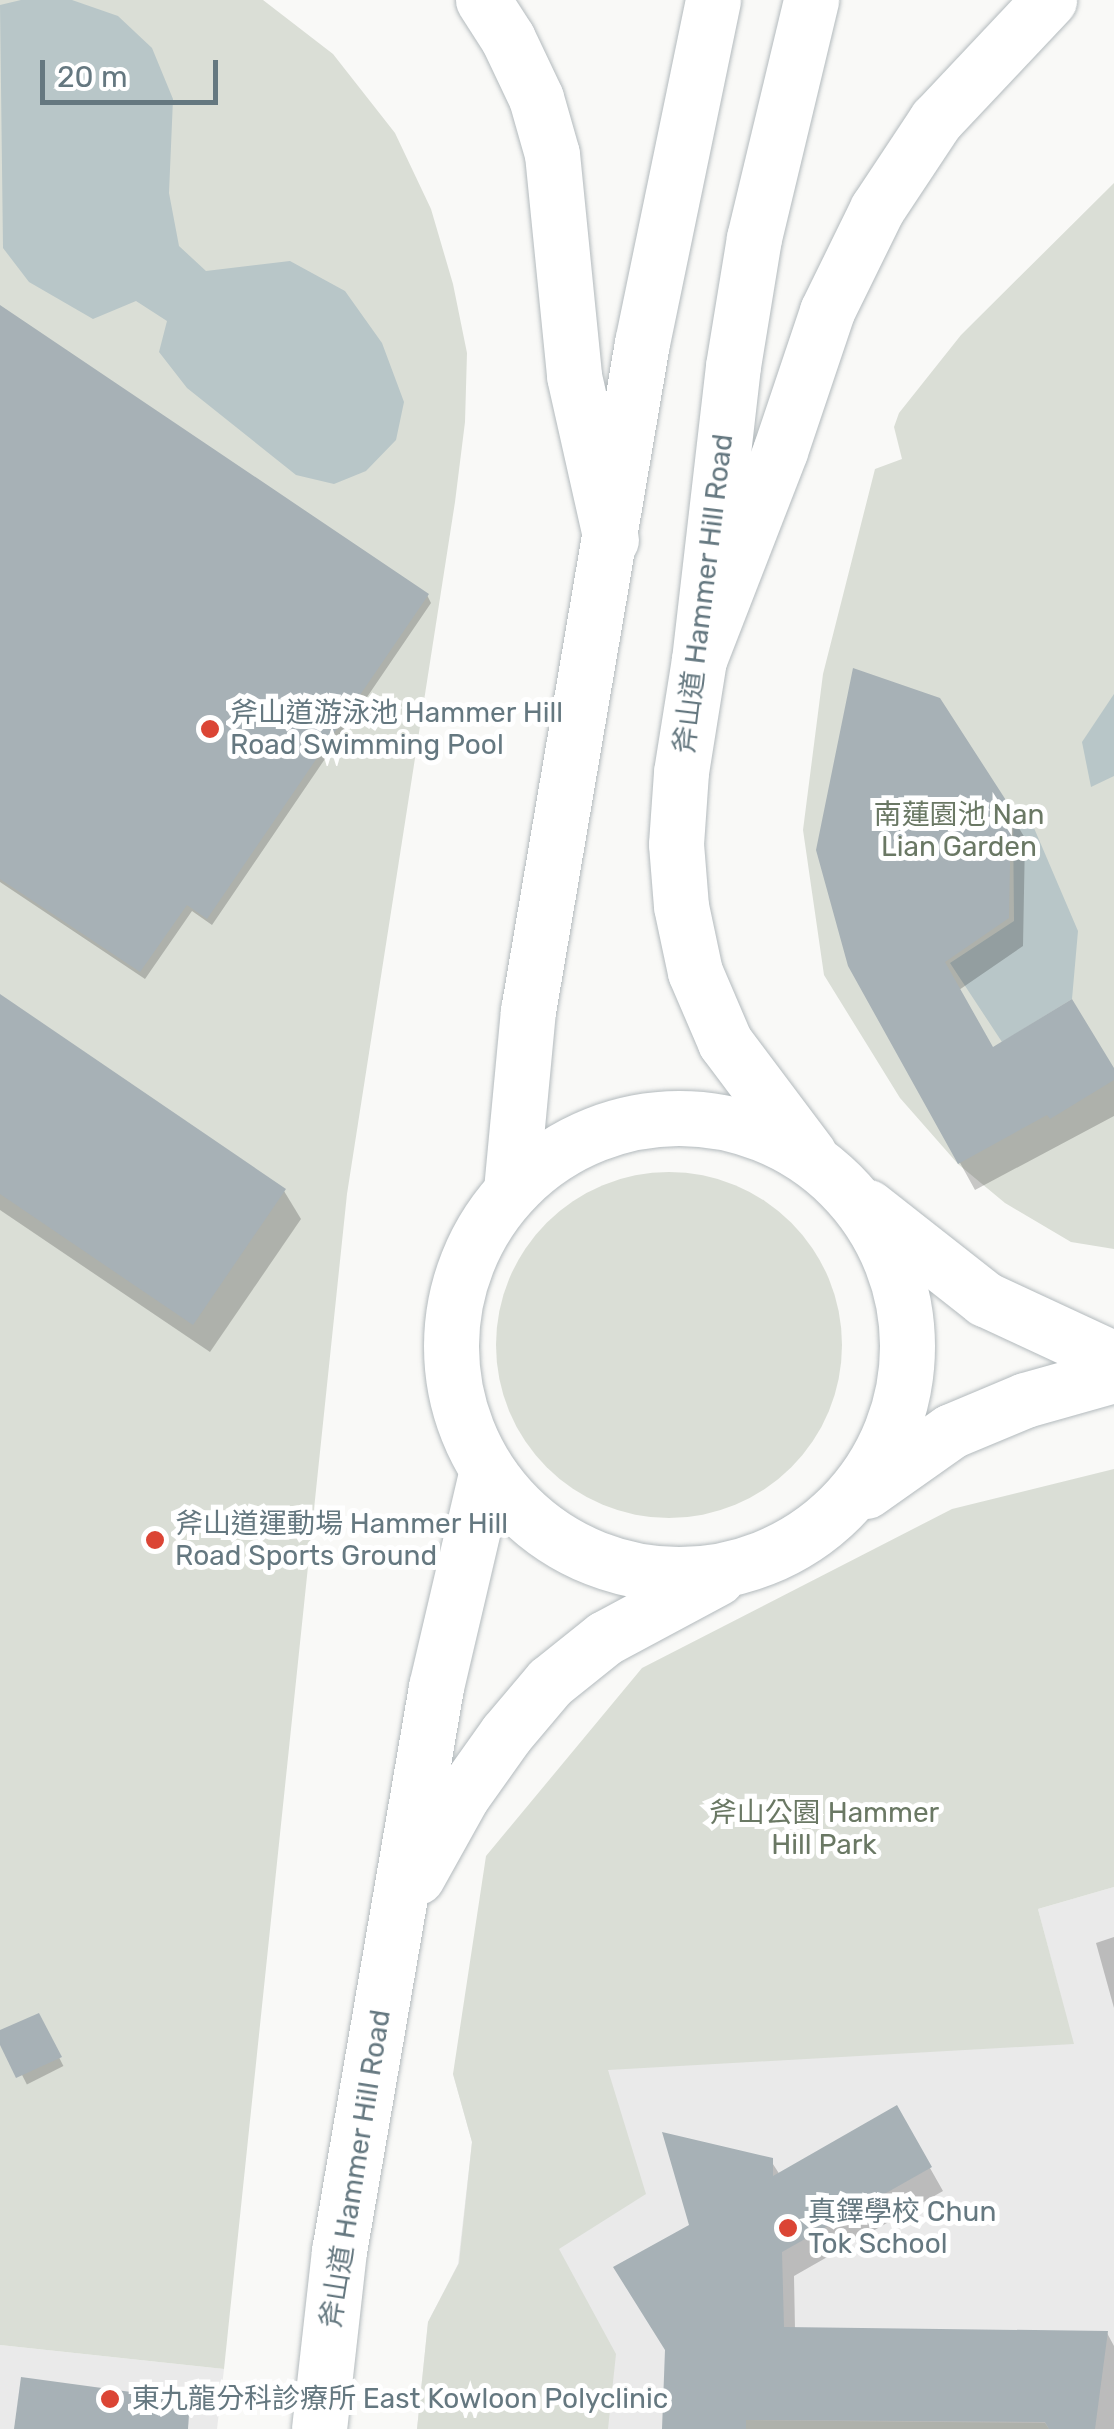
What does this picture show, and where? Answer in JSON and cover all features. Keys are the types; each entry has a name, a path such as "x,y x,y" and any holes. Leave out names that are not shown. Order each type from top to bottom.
{"main road":[{"path":"483,0 508,39 536,98 552,154 574,376 612,540"},
{"path":"511,1190 528,1011 612,540 642,344 692,84 713,0"},
{"name":"斧山道 Hammer Hill Road","path":"811,0 754,238 733,366 700,660 681,772 676,844 681,906 695,972 724,1042 831,1176"},
{"path":"700,660 780,451 827,312 878,209 956,97 1049,0"},
{"path":"1114,1359 985,1299 831,1176 775,1138 734,1124 652,1119 612,1127 574,1142 511,1190 476,1240 454,1297 449,1358 460,1418 486,1473 532,1525 594,1560 664,1575 735,1568 791,1546 950,1432 1025,1400 1114,1375"},
{"path":"831,1176 875,1227 894,1267 905,1309 907,1353 902,1396 888,1436 868,1476 840,1509"},
{"name":"斧山道 Hammer Hill Road","path":"318,2429 339,2250 436,1687 486,1473"},
{"name":"斧山道 Hammer Hill Road","path":"398,1910 462,1796 506,1734 550,1682 605,1638 735,1568"}],"shaded area":[{"path":"21,0 72,0 118,16 152,48 173,99 169,193 179,246 206,271 290,261 345,291 382,343 404,402 396,440 366,471 334,484 296,475 187,388 159,352 167,321 136,301 93,319 29,282 3,248 0,5"},
{"path":"1114,694 1114,776 1091,787 1082,742"},
{"path":"1013,815 1031,821 1078,931 1072,999 1002,1042 950,963 1014,921"},
{"name":"真鐸學校 Chun Tok School","path":"1114,1887 1114,2429 417,2429 428,2322 458,2264 472,2142 453,2074 1073,2043 1038,1909"},
{"name":"東九龍分科診療所 East Kowloon Polyclinic","path":"0,2345 224,2369 217,2429 0,2429"}],"green space":[{"path":"0,0 263,0 333,54 395,133 431,209 453,284 467,353 465,422 455,502 347,1194 224,2369 0,2345"},
{"name":"南蓮園池 Nan Lian Garden","path":"1114,183 1114,1249 1071,1242 1005,1203 958,1164 900,1098 824,975 803,830 823,674 875,469 902,459 894,427 899,413 961,335"},
{"path":"669,1172 735,1185 779,1211 803,1235 829,1279 842,1345 829,1411 803,1455 779,1479 735,1505 669,1518 603,1505 559,1479 535,1455 509,1411 496,1345 509,1279 535,1235 559,1211 603,1185"},
{"name":"斧山公園 Hammer Hill Park","path":"1114,1469 1114,1887 1038,1909 1074,2044 608,2070 646,2194 559,2249 616,2354 608,2429 417,2429 428,2322 459,2263 472,2142 453,2074 486,1856 642,1668 952,1509"},
{"path":"746,2420 1045,2423 1049,2429 746,2429"}],"building":[{"path":"0,305 429,594 207,919 187,905 140,972 0,879"},
{"path":"853,668 940,698 1011,808 1009,918 945,962 993,1047 1072,999 1114,1068 1114,1080 1050,1119 1047,1115 958,1164 848,966 816,850"},
{"path":"0,994 286,1189 193,1325 0,1194"},
{"path":"39,2013 62,2057 16,2078 0,2045 0,2030"},
{"path":"897,2105 932,2167 782,2252 784,2327 1108,2331 1095,2429 1049,2429 1045,2422 746,2420 746,2429 662,2429 665,2350 613,2267 689,2225 662,2132 773,2158 773,2176"},
{"path":"21,2377 190,2400 188,2429 14,2429"}],"place":[{"name":"斧山道游泳池 Hammer Hill Road Swimming Pool","path":"210,729"},
{"name":"斧山道運動場 Hammer Hill Road Sports Ground","path":"155,1540"},
{"name":"真鐸學校 Chun Tok School","path":"788,2228"},
{"name":"東九龍分科診療所 East Kowloon Polyclinic","path":"110,2399"}]}
